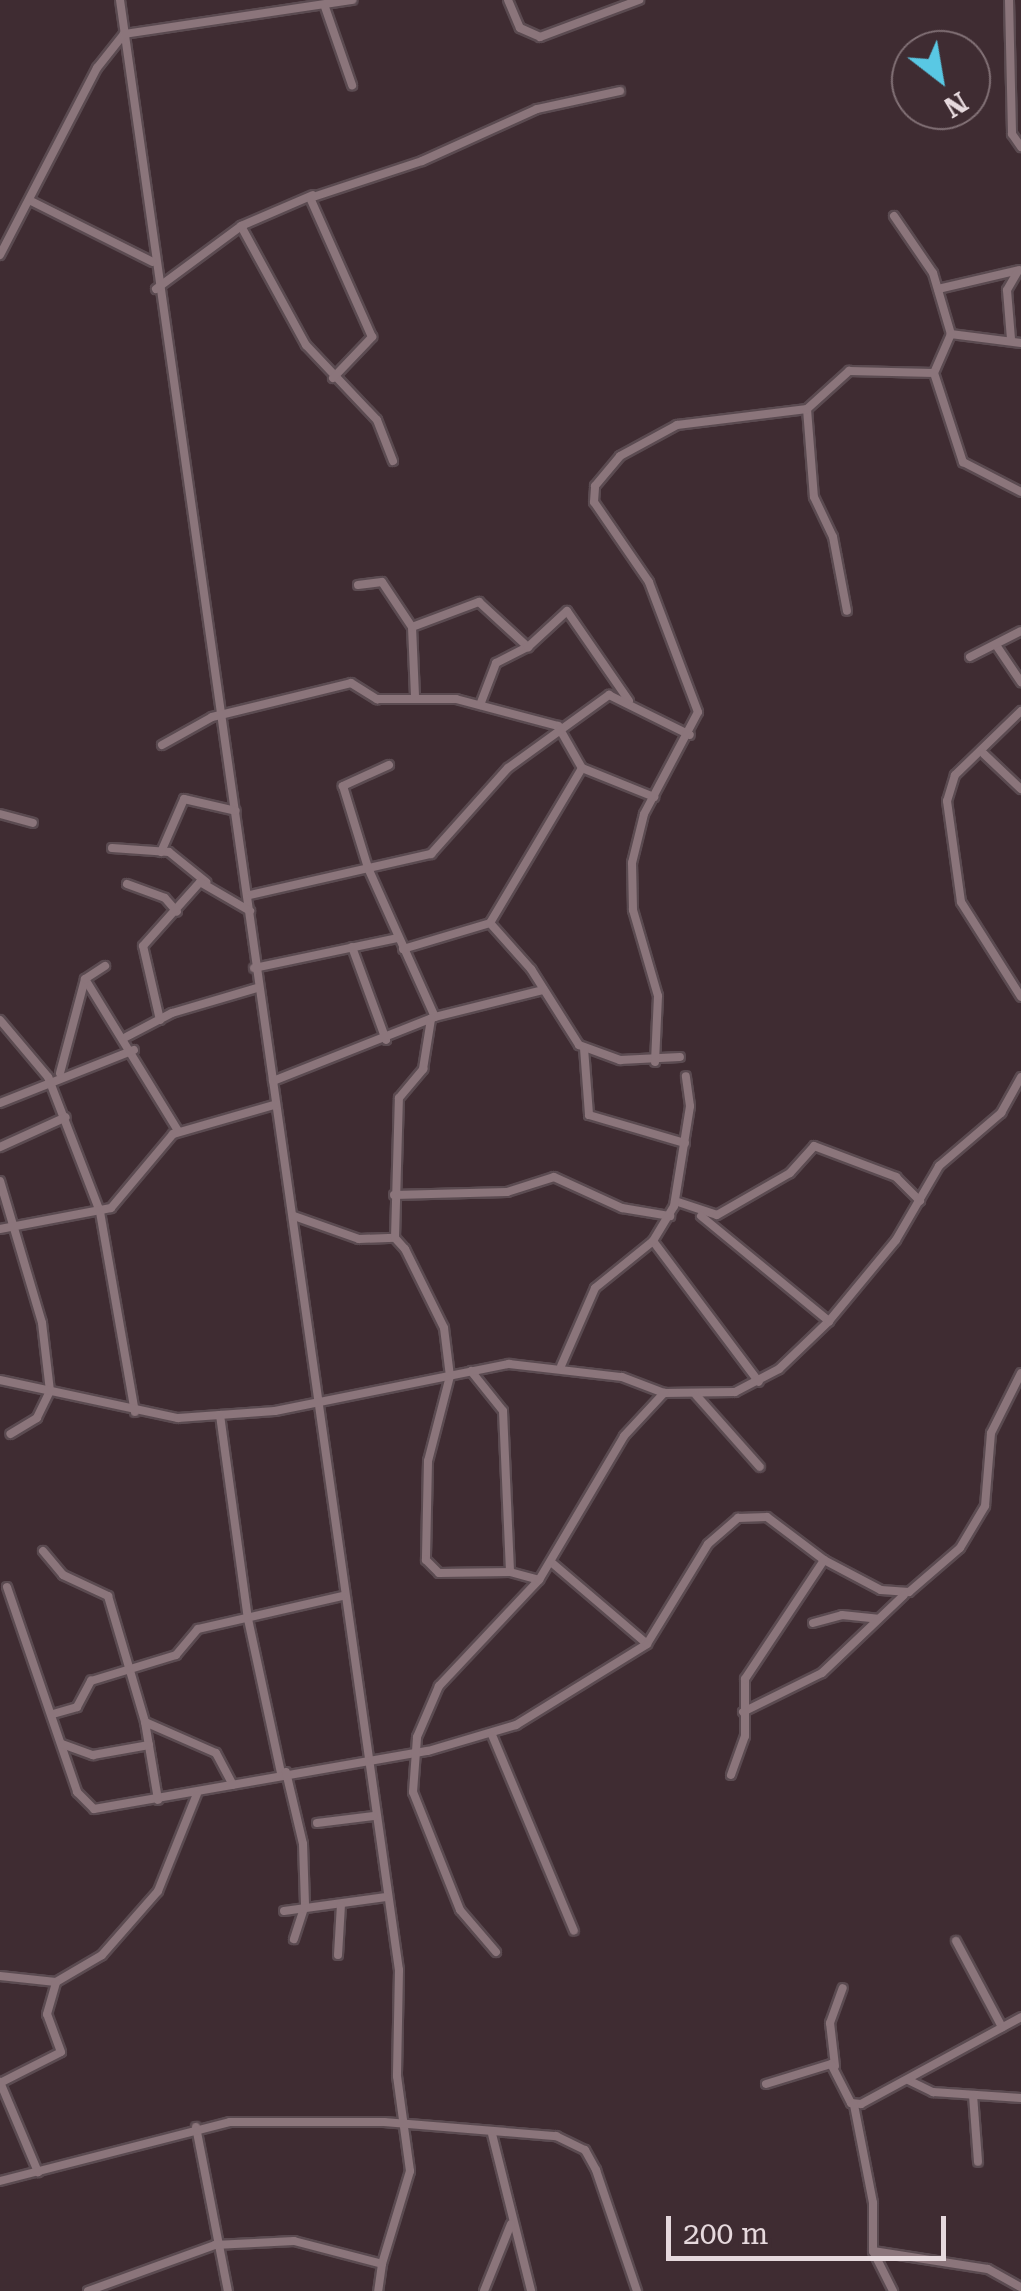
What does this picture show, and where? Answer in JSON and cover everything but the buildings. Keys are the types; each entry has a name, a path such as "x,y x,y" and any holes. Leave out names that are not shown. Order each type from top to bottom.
{"street":[{"path":"120,0 156,289 195,501 220,715 250,895 254,968 294,1216 342,1596 398,1970 402,2124 410,2171 382,2264 378,2291"},
{"path":"0,255 97,68 124,34 352,0"},
{"path":"508,0 520,28 540,37 639,0"},
{"path":"1008,0 1012,134 1021,147"},
{"path":"325,7 352,84"},
{"path":"156,289 241,226 313,195 422,161 538,109 620,91"},
{"path":"313,195 310,206 372,337 333,378"},
{"path":"31,201 153,262"},
{"path":"894,216 938,289 951,334 934,373 963,462 1021,492"},
{"path":"241,226 333,378 378,420 393,462"},
{"path":"938,289 1020,269"},
{"path":"1011,339 1008,290 1020,269"},
{"path":"951,334 1021,343"},
{"path":"655,1062 658,996 631,892 638,828 690,735 697,702 650,582 594,502 595,486 620,456 677,425 807,409 849,372 934,373"},
{"path":"807,409 810,479 848,611"},
{"path":"358,586 382,582 412,627 415,695"},
{"path":"412,627 478,602 528,647"},
{"path":"480,705 492,666 528,647 570,612 629,701"},
{"path":"970,656 1021,631"},
{"path":"996,646 1021,682"},
{"path":"162,745 220,715 346,683 377,698 415,695 480,705 558,726 582,768 654,797"},
{"path":"250,895 431,854 558,726 609,695 629,701 674,733 690,735"},
{"path":"1021,711 984,754 948,787 958,890 1021,996"},
{"path":"984,754 1021,789"},
{"path":"389,765 343,786 368,868 433,1018 424,1068 399,1098 394,1195 395,1238 444,1328 450,1376 428,1461 426,1560 439,1573 510,1572 539,1580"},
{"path":"404,948 490,924 582,768"},
{"path":"162,852 184,799 236,811"},
{"path":"0,814 33,823"},
{"path":"112,848 162,852 250,911"},
{"path":"160,1020 142,948 206,882"},
{"path":"126,884 166,898 177,912"},
{"path":"490,924 544,990 584,1048 589,1115 685,1143"},
{"path":"254,968 398,938"},
{"path":"352,947 386,1040"},
{"path":"60,1073 85,980 105,966"},
{"path":"85,980 126,1037 178,1131"},
{"path":"126,1037 160,1020 257,988"},
{"path":"273,1081 386,1040 433,1018 544,990"},
{"path":"0,1020 48,1078 100,1212 135,1412"},
{"path":"584,1048 655,1062 680,1057"},
{"path":"0,1102 60,1073 134,1050"},
{"path":"561,1366 595,1288 653,1241 670,1216 685,1143 686,1076"},
{"path":"0,1380 135,1412 220,1416 318,1402 471,1371 561,1366 664,1393 696,1395 759,1382 829,1320 920,1201 939,1166 1001,1113 1021,1077"},
{"path":"5,1228 100,1212 135,1188 178,1131 274,1105"},
{"path":"0,1147 66,1118"},
{"path":"700,1215 717,1215 781,1179 814,1146 896,1177 920,1201"},
{"path":"394,1195 507,1192 561,1178 622,1208 670,1216"},
{"path":"0,1181 5,1228 42,1323 50,1391 37,1418 10,1434"},
{"path":"675,1201 700,1215 829,1320"},
{"path":"294,1216 359,1239 395,1238"},
{"path":"653,1241 759,1382"},
{"path":"471,1371 503,1411 510,1572"},
{"path":"743,1712 822,1673 960,1548 986,1506 991,1433 1021,1373"},
{"path":"496,1952 460,1910 414,1792 414,1754 439,1686 539,1580 624,1436 664,1393"},
{"path":"696,1395 760,1467"},
{"path":"220,1416 248,1619 303,1844 304,1905 294,1939"},
{"path":"7,1587 80,1797 94,1808 197,1794 284,1772 414,1754 492,1735 648,1644 708,1544 738,1518 768,1517 824,1560 904,1595"},
{"path":"43,1551 63,1575 108,1596 145,1722 158,1800"},
{"path":"730,1776 742,1754 745,1679 758,1653 824,1560"},
{"path":"551,1562 648,1644"},
{"path":"54,1714 78,1707 91,1681 176,1655 198,1628 342,1596"},
{"path":"813,1623 842,1615 878,1619"},
{"path":"145,1722 216,1753 233,1785"},
{"path":"492,1735 574,1931"},
{"path":"62,1744 93,1756 149,1745"},
{"path":"0,1976 56,1982 102,1955 146,1910 197,1794"},
{"path":"317,1822 374,1816"},
{"path":"284,1911 304,1905 342,1905 386,1897"},
{"path":"338,1955 342,1905"},
{"path":"956,1942 1002,2026"},
{"path":"38,2172 0,2082 61,2052 46,2014 56,1982"},
{"path":"842,1988 830,2023 835,2066 854,2105 874,2203 872,2251 893,2291"},
{"path":"854,2105 908,2080 1021,2016"},
{"path":"766,2084 835,2066"},
{"path":"908,2080 973,2094 1021,2098"},
{"path":"973,2094 978,2162"},
{"path":"0,2181 196,2126 402,2124 556,2136 585,2150 636,2291"},
{"path":"196,2126 215,2245 228,2291"},
{"path":"492,2134 511,2224 532,2291"},
{"path":"486,2290 511,2224"},
{"path":"88,2291 113,2287 215,2245 294,2241 382,2264"},
{"path":"872,2251 988,2269 1021,2287"}]}
